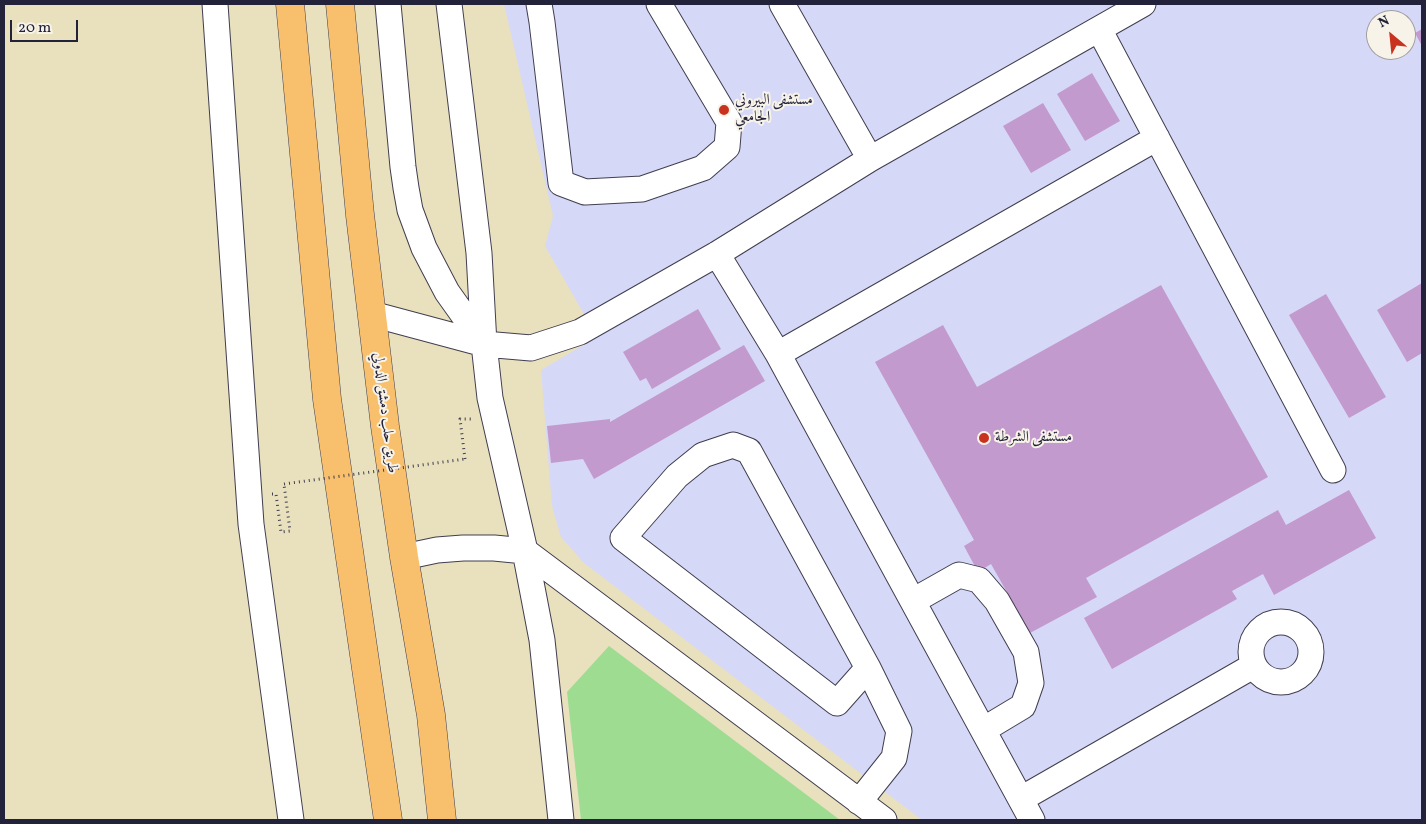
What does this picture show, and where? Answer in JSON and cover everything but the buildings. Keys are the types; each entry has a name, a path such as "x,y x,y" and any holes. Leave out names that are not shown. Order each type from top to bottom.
{"highway":[{"path":"290,4 327,399 388,820"},
{"name":"طريق حلب دمشق الدولي","path":"340,4 360,215 385,426 404,556 431,715 442,820"}],"street":[{"path":"215,4 251,524 291,820"},
{"path":"388,4 403,167 410,210 424,248 447,292 484,344"},
{"path":"449,4 479,253 484,344 490,398 525,551 542,640 562,820"},
{"path":"539,4 561,183 585,192 642,189 703,168 727,147 728,122 659,4"},
{"path":"782,4 870,159"},
{"path":"372,314 484,344 531,348 580,332 717,254 870,159 1143,4"},
{"path":"1099,29 1333,470"},
{"path":"778,354 1157,138"},
{"path":"717,254 778,354 1026,810 1253,666"},
{"path":"859,802 894,758 899,731 868,668 749,451 733,445 703,455 677,476 623,538 837,703 868,668"},
{"path":"404,556 437,550 463,548 525,551 884,820"},
{"path":"913,601 959,574 979,580 997,601 1026,652 1031,683 1023,706 983,730"}],"path":[{"path":"276,494 281,532 290,531 284,484 465,459 460,419"}],"shaded area":[{"name":"مستشفى الشرطة","path":"504,4 1422,4 1422,820 922,820 584,563 561,537 552,506 541,370 597,337 545,246 553,216"}],"green space":[{"path":"609,646 840,820 581,820 567,692"}],"place":[{"name":"مستشفى البيروني الجامعي","path":"724,110"},
{"name":"مستشفى الشرطة","path":"984,438"}]}
